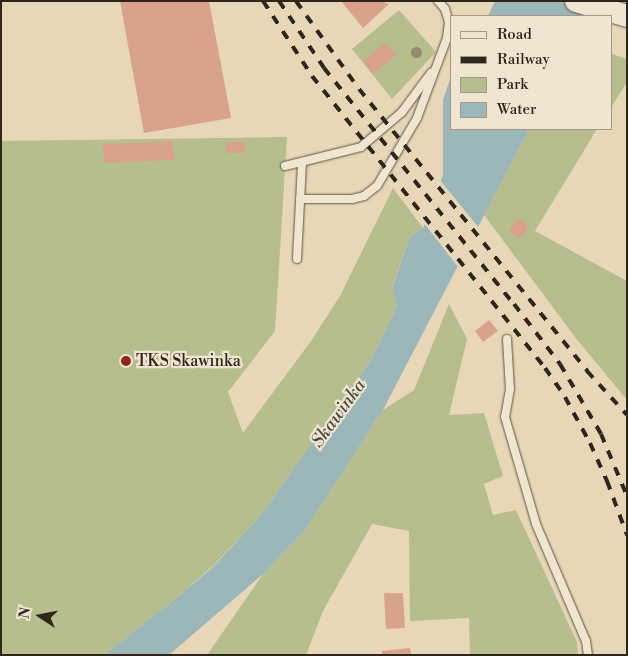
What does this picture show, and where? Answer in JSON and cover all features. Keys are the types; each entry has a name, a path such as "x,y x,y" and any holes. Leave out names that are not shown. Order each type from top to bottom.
{"main road":[{"path":"576,1 627,16"}],"lane":[{"path":"300,199 352,199 364,196 377,186 417,118 447,38 449,22 445,10 438,1"},
{"path":"285,166 362,147 402,112 437,66"},
{"path":"297,259 302,163"},
{"path":"507,339 510,389 506,417 536,524 586,641 588,655"}],"green space":[{"path":"399,10 436,52 392,99 352,49"},
{"path":"613,54 627,59 627,82 613,104"},
{"path":"528,130 596,130 535,231 627,281 627,400 578,341 484,215"},
{"name":"TKS Skawinka","path":"287,137 275,331 228,392 243,433 311,341 340,296 393,188 423,228 410,237 392,287 397,306 370,361 260,516 213,566 174,600 104,655 1,655 1,141"},
{"path":"449,304 467,339 449,415 484,413 503,476 484,484 493,515 516,510 577,642 578,655 470,655 469,618 410,621 409,531 372,524 323,611 306,655 207,655 263,574 305,530 383,410 414,390"}],"water":[{"path":"495,1 585,1 582,15 488,15"},
{"name":"Skawinka","path":"450,79 450,130 528,130 383,410 305,530 263,574 169,655 104,655 213,567 260,516 370,361 397,306 392,288 410,237 423,228 443,175 443,100"}],"pier":[{"path":"439,179 480,229 459,268 423,222"}],"building":[{"path":"120,1 209,1 231,118 144,133"},
{"path":"341,1 381,1 389,4 363,28"},
{"path":"385,43 396,55 373,74 363,61"},
{"path":"173,141 174,160 104,163 103,144"},
{"path":"226,142 245,142 245,153 226,153"},
{"path":"518,218 529,226 520,239 509,231"},
{"path":"489,320 498,331 483,342 475,331"},
{"path":"384,593 403,593 405,628 386,629"},
{"path":"410,648 411,655 382,655 382,651"}],"railway":[{"path":"263,1 312,76 545,368 565,397 590,443 607,481 627,535"},
{"path":"279,1 324,68 560,364 601,434 627,496"},
{"path":"296,1 359,89 587,371 627,415"}],"place":[{"name":"TKS Skawinka","path":"126,361"}]}
